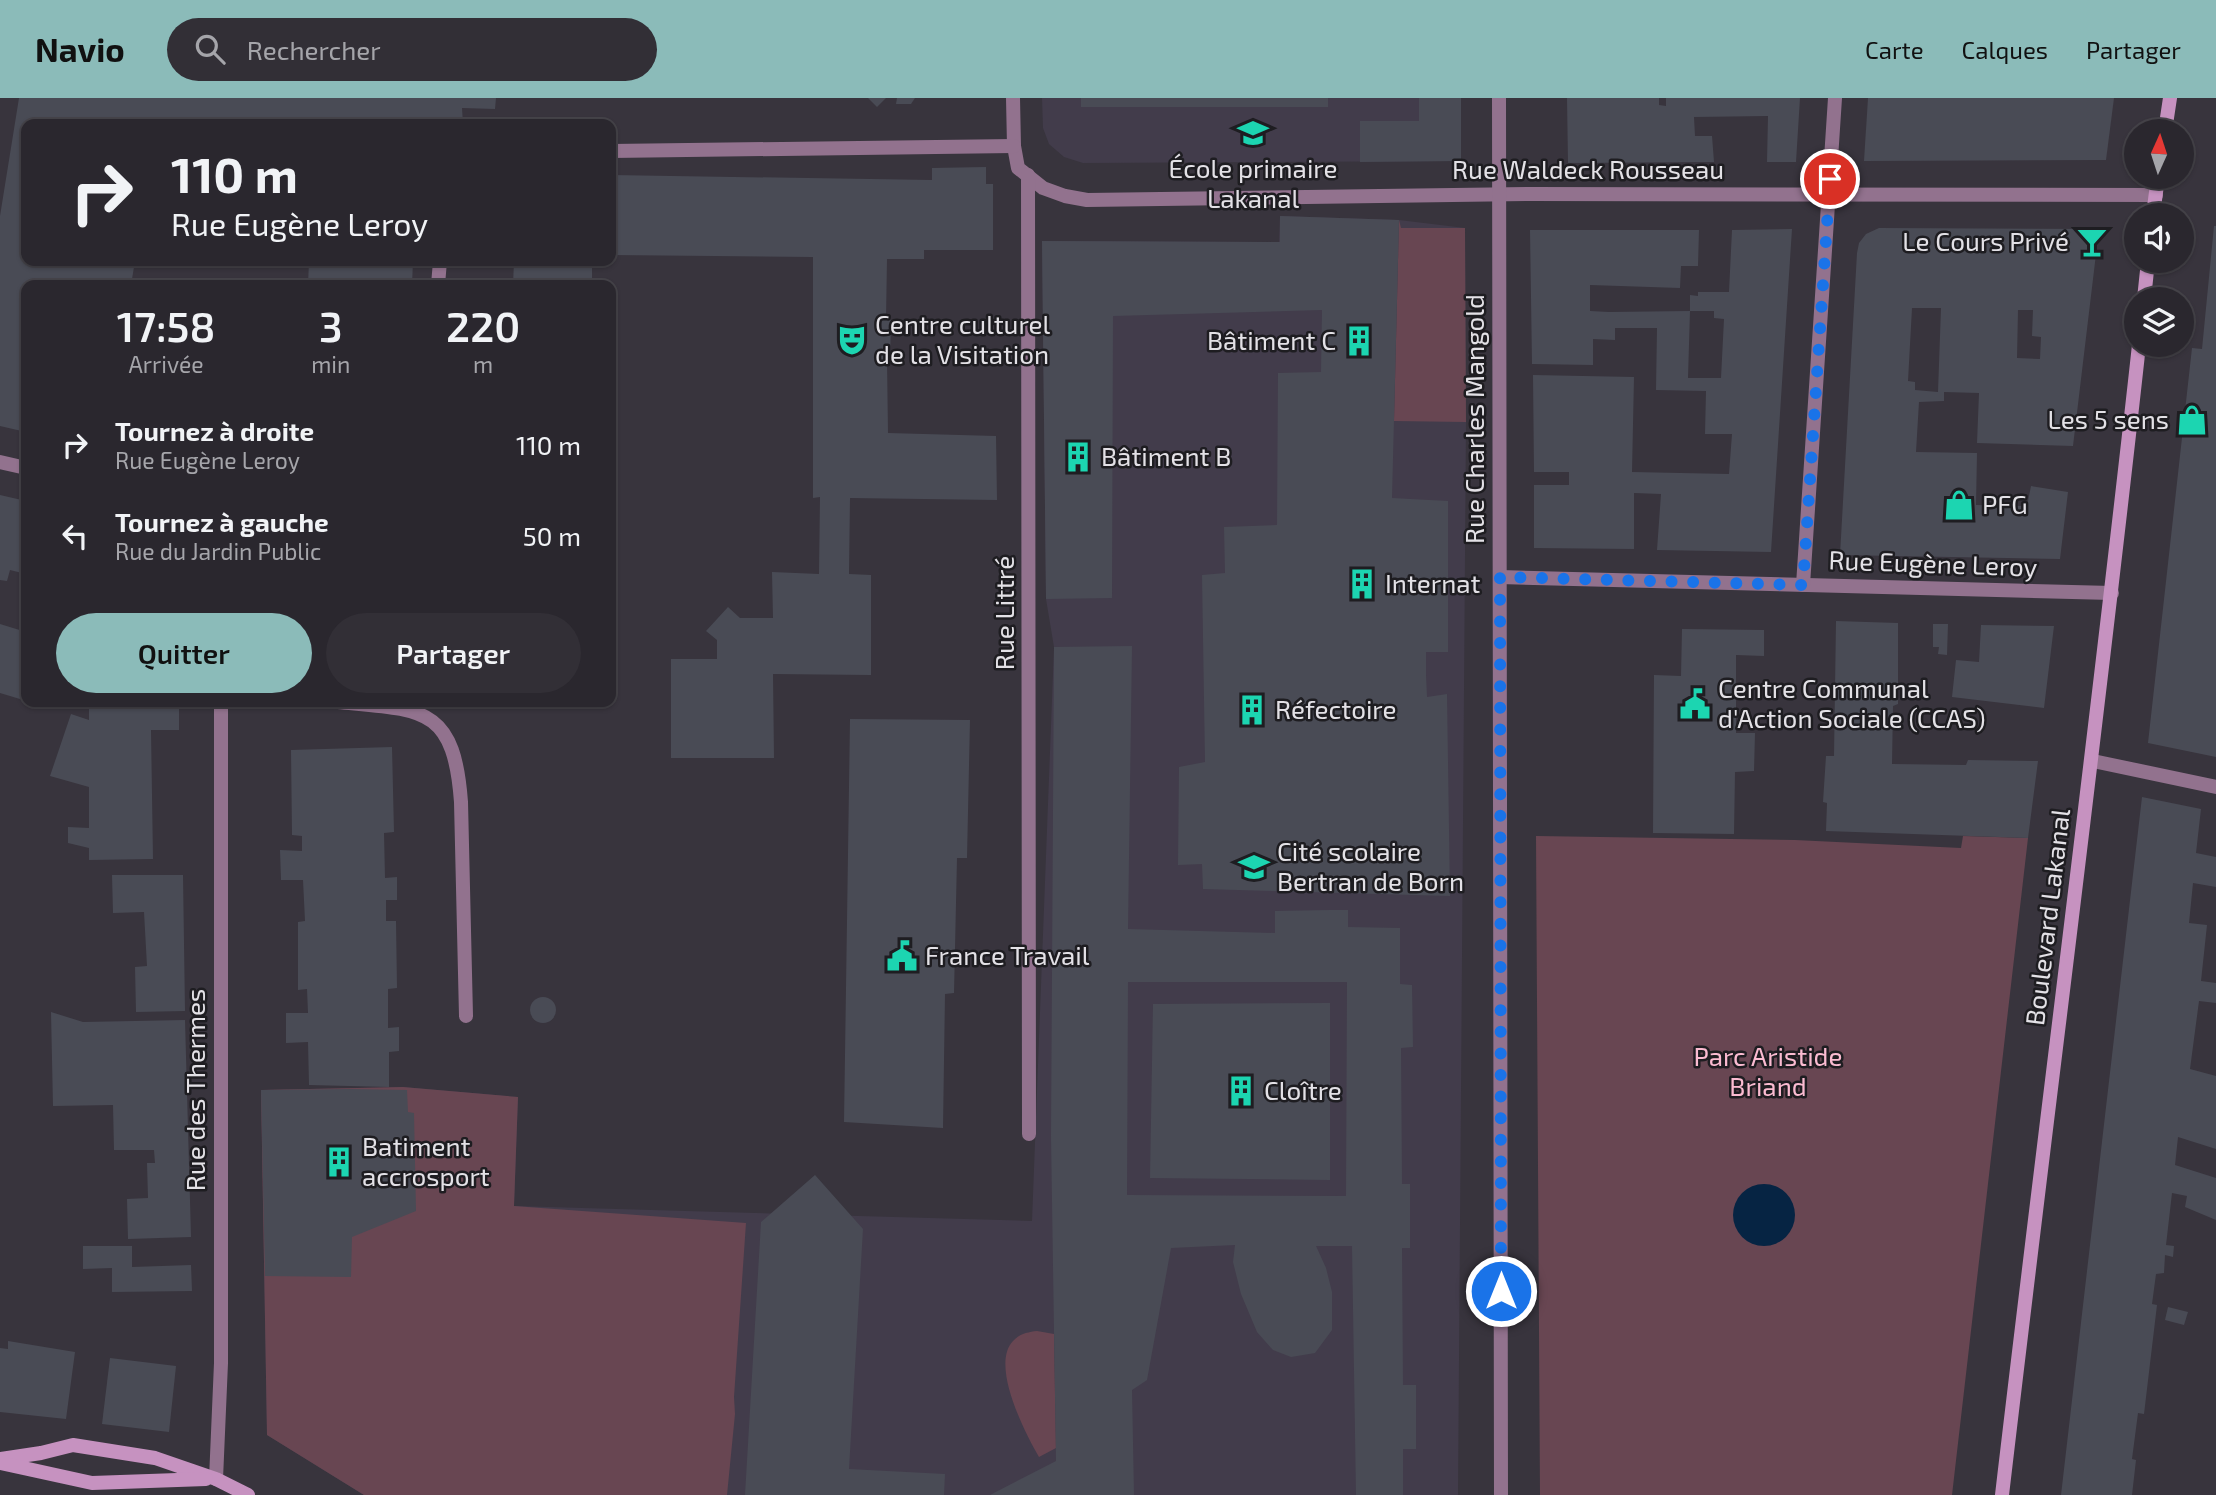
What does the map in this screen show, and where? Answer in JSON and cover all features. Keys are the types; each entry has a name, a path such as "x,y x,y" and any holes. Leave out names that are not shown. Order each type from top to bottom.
{"main road":[{"path":"2167,119 2170,98"},
{"path":"2155,203 2157,189"},
{"name":"Boulevard Lakanal","path":"2002,1495 2093,761 2138,357"},
{"path":"0,1461 73,1445 155,1458 216,1479 248,1495"},
{"path":"0,1461 92,1483 216,1479"}],"street":[{"name":"Rue Littré","path":"1013,98 1014,146 1018,168 1028,175 1029,1134"},
{"name":"Rue Charles Mangold","path":"1499,98 1502,1495"},
{"path":"1803,585 1835,98"},
{"path":"616,151 1014,146"},
{"name":"Rue Waldeck Rousseau","path":"1028,175 1043,188 1087,200 1499,194 2156,194"},
{"path":"0,462 21,467"},
{"name":"Rue Eugène Leroy","path":"1500,577 2112,593"},
{"name":"Rue des Thermes","path":"216,1479 221,1363 221,707"},
{"path":"390,707 422,714 440,727 452,746 459,770 467,1016"},
{"path":"2093,761 2216,787"}],"shaded area":[{"name":"École primaire Lakanal","path":"1042,98 1461,98 1461,161 1083,163 1064,157 1049,144 1043,128"},
{"name":"Cité scolaire Bertran de Born","path":"1280,216 1399,220 1465,228 1458,1495 364,1495 267,1435 261,1090 403,1087 518,1097 514,1206 1032,1221 1054,647 1046,599 1042,241 1279,242"}],"green space":[{"path":"1399,220 1401,228 1465,228 1466,422 1394,421"},
{"name":"Parc Aristide Briand","path":"1536,836 1795,840 1961,848 1963,836 2028,838 1952,1495 1540,1495"},
{"path":"403,1087 518,1097 514,1206 746,1223 735,1414 727,1495 364,1495 267,1435 261,1090"},
{"path":"1037,1331 1054,1334 1056,1448 1039,1457 1012,1399 1005,1366 1007,1352 1013,1341 1024,1334"}],"water":[{"path":"1758,1184 1770,1184 1786,1193 1793,1203 1793,1227 1786,1237 1770,1246 1758,1246 1747,1241 1738,1232 1733,1221 1733,1209 1738,1198 1747,1189"}],"building":[{"path":"19,98 496,98 495,109 462,108 463,119 21,119 21,266 134,266 132,280 21,280 21,431 0,426 0,216"},
{"path":"868,98 886,98 877,107"},
{"path":"897,98 915,98 911,104 896,104"},
{"name":"École primaire Lakanal","path":"1081,98 1328,98 1328,107 1081,107"},
{"path":"1419,98 1461,98 1461,161 1360,162 1360,121 1419,121"},
{"path":"1567,98 1659,98 1659,105 1666,106 1666,98 1800,98 1796,162 1767,162 1768,116 1694,117 1695,136 1712,136 1714,162 1568,163"},
{"path":"1868,98 2114,98 2106,160 1864,161"},
{"name":"Centre culturel de la Visitation","path":"986,167 986,184 993,184 993,250 924,250 924,259 887,259 886,319 891,320 890,360 887,360 888,433 996,436 997,500 850,498 849,574 871,575 871,675 773,674 774,758 671,758 671,659 717,659 717,640 706,631 728,607 740,618 773,618 772,572 819,574 820,497 813,498 813,257 616,255 616,175 932,180 932,168"},
{"path":"1280,216 1399,220 1392,498 1448,501 1448,652 1426,652 1426,675 1427,697 1447,694 1450,896 1203,889 1202,864 1178,865 1179,767 1205,762 1202,575 1225,573 1224,527 1277,525 1278,373 1321,372 1322,310 1113,316 1112,598 1046,599 1042,241 1280,242"},
{"path":"2216,226 2216,757 2148,743 2191,357 2194,357 2194,348 2202,349"},
{"path":"1879,228 2099,229 2073,446 1977,443 1979,393 1944,392 1944,401 1919,402 1916,452 1977,453 1976,505 2027,506 2031,486 2068,492 2060,559 1840,555 1857,253 1859,243 1866,234","holes":["1912,308 1941,308 1938,392 1915,390 1915,382 1908,381","2018,310 2033,310 2032,336 2041,337 2040,359 2017,358"]},
{"path":"1792,229 1771,552 1657,550 1661,494 1634,493 1634,549 1534,548 1534,485 1569,485 1569,472 1534,472 1533,375 1634,377 1632,472 1729,474 1732,434 1705,434 1706,391 1656,390 1657,328 1615,328 1615,340 1593,339 1593,365 1532,364 1530,230 1699,230 1698,266 1681,266 1680,288 1590,285 1590,311 1609,312 1690,311 1690,295 1698,296 1698,292 1729,292 1732,230","holes":["1690,311 1714,311 1714,318 1724,319 1721,378 1688,378"]},
{"path":"309,266 413,266 412,280 308,280"},
{"path":"514,266 592,266 592,280 513,280"},
{"path":"0,495 21,500 21,573 10,570 7,581 0,580"},
{"path":"1836,621 1898,623 1898,704 1893,706 1892,764 1966,765 1968,760 2038,761 2028,838 1826,831 1827,803 1823,802 1826,756 1834,756"},
{"path":"0,624 21,630 21,695 20,699 0,693"},
{"path":"1933,624 1948,624 1947,655 1938,654 1939,647 1933,647"},
{"path":"1981,625 2054,626 2044,708 1952,697 1956,660 1979,662"},
{"name":"Centre Communal d'Action Sociale (CCAS)","path":"1682,629 1764,630 1764,656 1736,655 1736,733 1755,733 1754,771 1735,772 1734,834 1653,833 1654,675 1681,676"},
{"path":"1132,646 1128,929 1275,933 1275,911 1329,910 1348,910 1348,927 1400,928 1400,984 1412,985 1413,1047 1401,1048 1402,1184 1410,1184 1410,1248 1402,1248 1403,1385 1416,1385 1416,1449 1403,1449 1403,1495 1356,1495 1352,1246 1316,1246 1326,1268 1332,1292 1332,1330 1315,1353 1291,1357 1273,1350 1257,1332 1241,1294 1233,1262 1235,1245 1171,1248 1147,1380 1132,1390 1134,1495 990,1495 1056,1461 1051,1136 1054,647","holes":["1128,982 1347,982 1346,1196 1127,1195"]},
{"path":"89,707 179,707 179,730 151,730 153,859 89,860 89,848 68,843 68,827 89,828 89,787 50,776 71,714 89,720"},
{"path":"850,719 970,720 967,858 957,858 954,993 945,994 943,1128 844,1122"},
{"path":"392,747 394,832 384,833 385,878 397,877 397,900 386,900 386,921 396,921 397,988 388,989 388,1028 399,1027 399,1051 389,1052 389,1087 309,1085 308,1042 286,1043 286,1013 308,1013 307,989 298,990 298,922 305,921 303,880 281,880 280,850 302,851 302,836 292,835 291,750"},
{"path":"2142,797 2201,809 2196,853 2216,857 2216,887 2193,883 2189,923 2207,925 2201,981 2216,983 2216,1003 2199,1001 2190,1069 2216,1076 2216,1149 2178,1137 2175,1165 2216,1178 2216,1220 2185,1207 2187,1196 2172,1193 2166,1245 2174,1246 2173,1257 2165,1255 2164,1273 2156,1274 2152,1304 2157,1305 2144,1414 2138,1413 2132,1459 2136,1460 2132,1495 2061,1495"},
{"path":"112,875 183,875 185,1011 136,1012 135,967 147,966 144,912 113,913"},
{"path":"543,997 552,1001 556,1010 552,1019 543,1023 534,1019 530,1010 534,1001"},
{"name":"Cloître","path":"1330,1003 1330,1180 1150,1178 1153,1004"},
{"path":"51,1012 83,1022 185,1020 191,1237 128,1239 127,1199 148,1198 147,1163 155,1163 154,1150 114,1150 113,1105 53,1106"},
{"name":"Batiment accrosport","path":"261,1090 407,1090 408,1112 414,1113 416,1211 352,1237 351,1277 265,1276"},
{"path":"815,1175 863,1229 849,1469 945,1474 944,1495 745,1495 761,1222"},
{"path":"83,1246 132,1246 132,1267 191,1265 192,1291 112,1292 112,1268 83,1269"},
{"path":"2168,1307 2188,1312 2184,1325 2165,1320"},
{"path":"8,1341 75,1352 66,1419 0,1412 0,1348 8,1349"},
{"path":"110,1358 176,1366 169,1432 102,1424"}],"place":[{"name":"École primaire Lakanal","path":"1253,133"},
{"name":"Le Cours Privé","path":"2092,242"},
{"name":"Centre culturel de la Visitation","path":"852,340"},
{"name":"Bâtiment C","path":"1359,341"},
{"name":"Les 5 sens","path":"2192,420"},
{"name":"Bâtiment B","path":"1078,457"},
{"name":"PFG","path":"1959,505"},
{"name":"Internat","path":"1362,584"},
{"name":"Centre Communal d'Action Sociale (CCAS)","path":"1695,704"},
{"name":"Réfectoire","path":"1252,710"},
{"name":"Cité scolaire Bertran de Born","path":"1254,867"},
{"name":"France Travail","path":"902,956"},
{"name":"Cloître","path":"1241,1091"},
{"name":"Batiment accrosport","path":"339,1162"}],"route":[{"path":"1501,1291 1500,577 1803,585 1830,179"}]}
